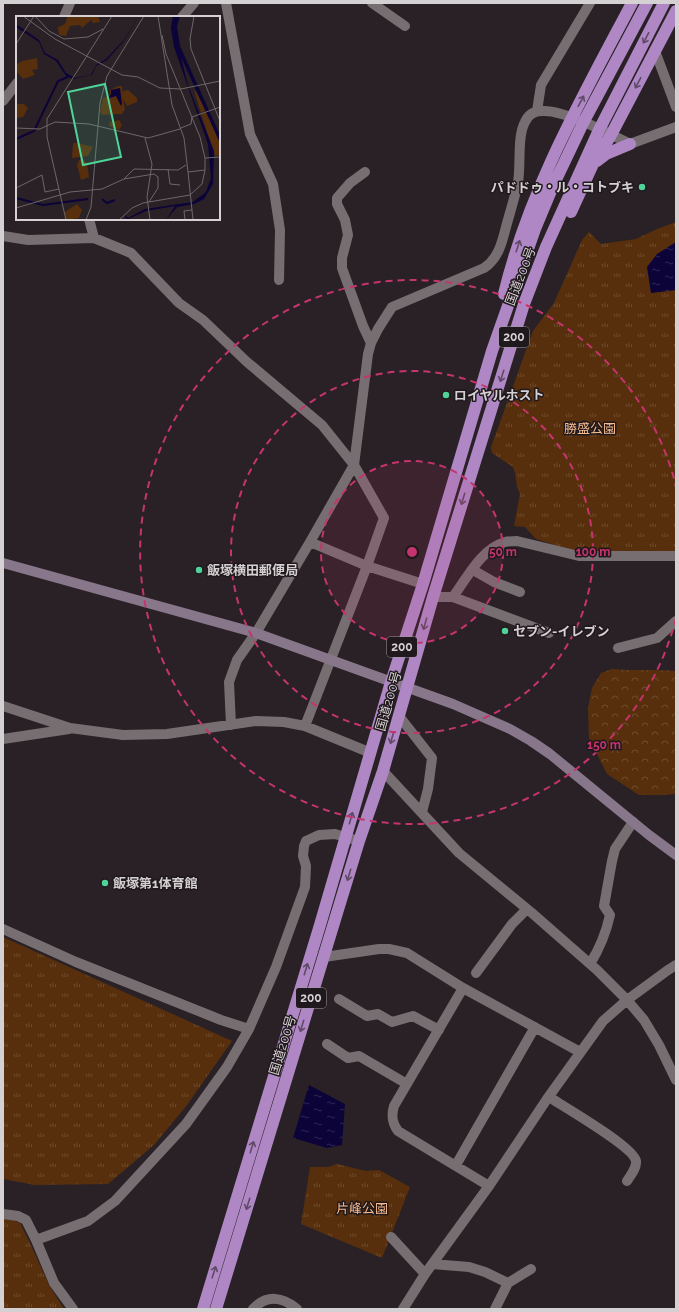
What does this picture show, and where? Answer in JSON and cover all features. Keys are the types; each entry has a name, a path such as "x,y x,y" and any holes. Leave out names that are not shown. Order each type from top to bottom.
{"highway":[{"path":"492,352 505,292 518,246 541,184 572,118 632,3"},
{"name":"国道200号","path":"202,1309 346,837 391,682 423,584 492,352 534,229 553,186 583,123 647,3"},
{"name":"国道200号","path":"216,1309 359,841 383,771 433,597 524,304 546,247 599,130 664,3"},
{"path":"509,355 543,271 593,164 676,12"},
{"path":"593,164 606,154 630,144"}],"street":[{"path":"64,16 70,3"},
{"path":"183,16 194,3"},
{"path":"226,3 250,134 273,184 280,230 279,280"},
{"path":"372,3 405,26"},
{"path":"537,111 541,85 590,3"},
{"path":"655,51 676,107"},
{"path":"3,101 16,84"},
{"path":"231,725 229,682 237,660 256,633 354,465 368,354 371,343 392,307 491,264 497,255 505,232 518,182 523,127 529,117 537,111 548,111 572,118 630,144 676,127"},
{"path":"365,172 350,183 337,198 337,204 345,220 348,235 342,258 342,268 362,326 371,343"},
{"path":"90,220 94,238"},
{"path":"3,236 28,240 94,238 131,253 179,304 203,320 247,362 322,425 354,465 384,518 332,660 305,726"},
{"path":"453,597 482,557 497,545 507,541 517,541 579,556 676,556"},
{"path":"310,542 367,566 423,584"},
{"path":"3,563 256,633 453,704 510,729 531,741 550,754 676,855"},
{"path":"473,570 494,582 520,592"},
{"path":"433,597 453,597 549,633"},
{"path":"618,648 657,638 676,621"},
{"path":"3,706 70,728 123,735 167,734 256,721 284,722 305,726 371,753"},
{"path":"399,716 432,758 428,789 422,812"},
{"path":"3,739 70,728"},
{"path":"383,771 459,853 527,909 590,964 627,1000 644,1020 659,1045 676,1080"},
{"path":"590,964 598,952 606,933 610,916 604,906 613,855 615,849 633,822"},
{"path":"36,1240 88,1221 115,1201 186,1124 227,1067 249,1029 276,967 305,887 306,866 303,856 306,841 319,835 335,834 359,841"},
{"path":"476,973 512,924 527,909"},
{"path":"3,929 76,962 214,1017 249,1029"},
{"path":"324,957 389,949 407,953 463,988 580,1052"},
{"path":"403,1309 425,1274 489,1186 580,1052 603,1021 627,1000 676,965"},
{"path":"463,988 394,1106 392,1112 394,1125 398,1131 489,1186"},
{"path":"339,999 367,1016 378,1014 392,1022 412,1016 439,1030"},
{"path":"456,1165 535,1027"},
{"path":"327,1044 348,1058 359,1056 407,1084"},
{"path":"549,1097 603,1131 633,1155 636,1161 635,1167 627,1181"},
{"path":"3,1214 18,1216 26,1220 54,1283 74,1309"},
{"path":"391,1237 425,1274"},
{"path":"432,1264 469,1267 485,1272 508,1283"},
{"path":"495,1309 508,1283 531,1269"},
{"path":"253,1309 260,1302 268,1299 279,1299 289,1302 297,1309"}],"green space":[{"name":"勝盛公園","path":"676,222 676,552 577,552 536,539 525,527 514,526 520,494 517,487 515,473 513,467 492,453 491,447 533,331 554,303 582,240 589,232 601,244 636,239"},
{"path":"612,669 676,671 676,794 639,795 607,774 589,738 588,708 592,688 601,673"},
{"path":"3,937 232,1041 187,1105 154,1145 108,1184 35,1185 3,1179"},
{"name":"片峰公園","path":"337,1164 366,1171 379,1170 410,1187 382,1258 301,1224 310,1167 328,1167"},
{"path":"3,1219 14,1220 20,1223 49,1285 64,1309 3,1309"}],"water":[{"path":"676,242 676,290 651,293 647,267 657,254"},
{"path":"309,1085 345,1104 342,1145 327,1148 293,1138"}],"place":[{"name":"パドドゥ・ル・コトブキ","path":"642,187"},
{"name":"ロイヤルホスト","path":"446,395"},
{"name":"飯塚横田郵便局","path":"199,570"},
{"name":"セブン-イレブン","path":"505,631"},
{"name":"飯塚第1体育館","path":"105,883"}]}
